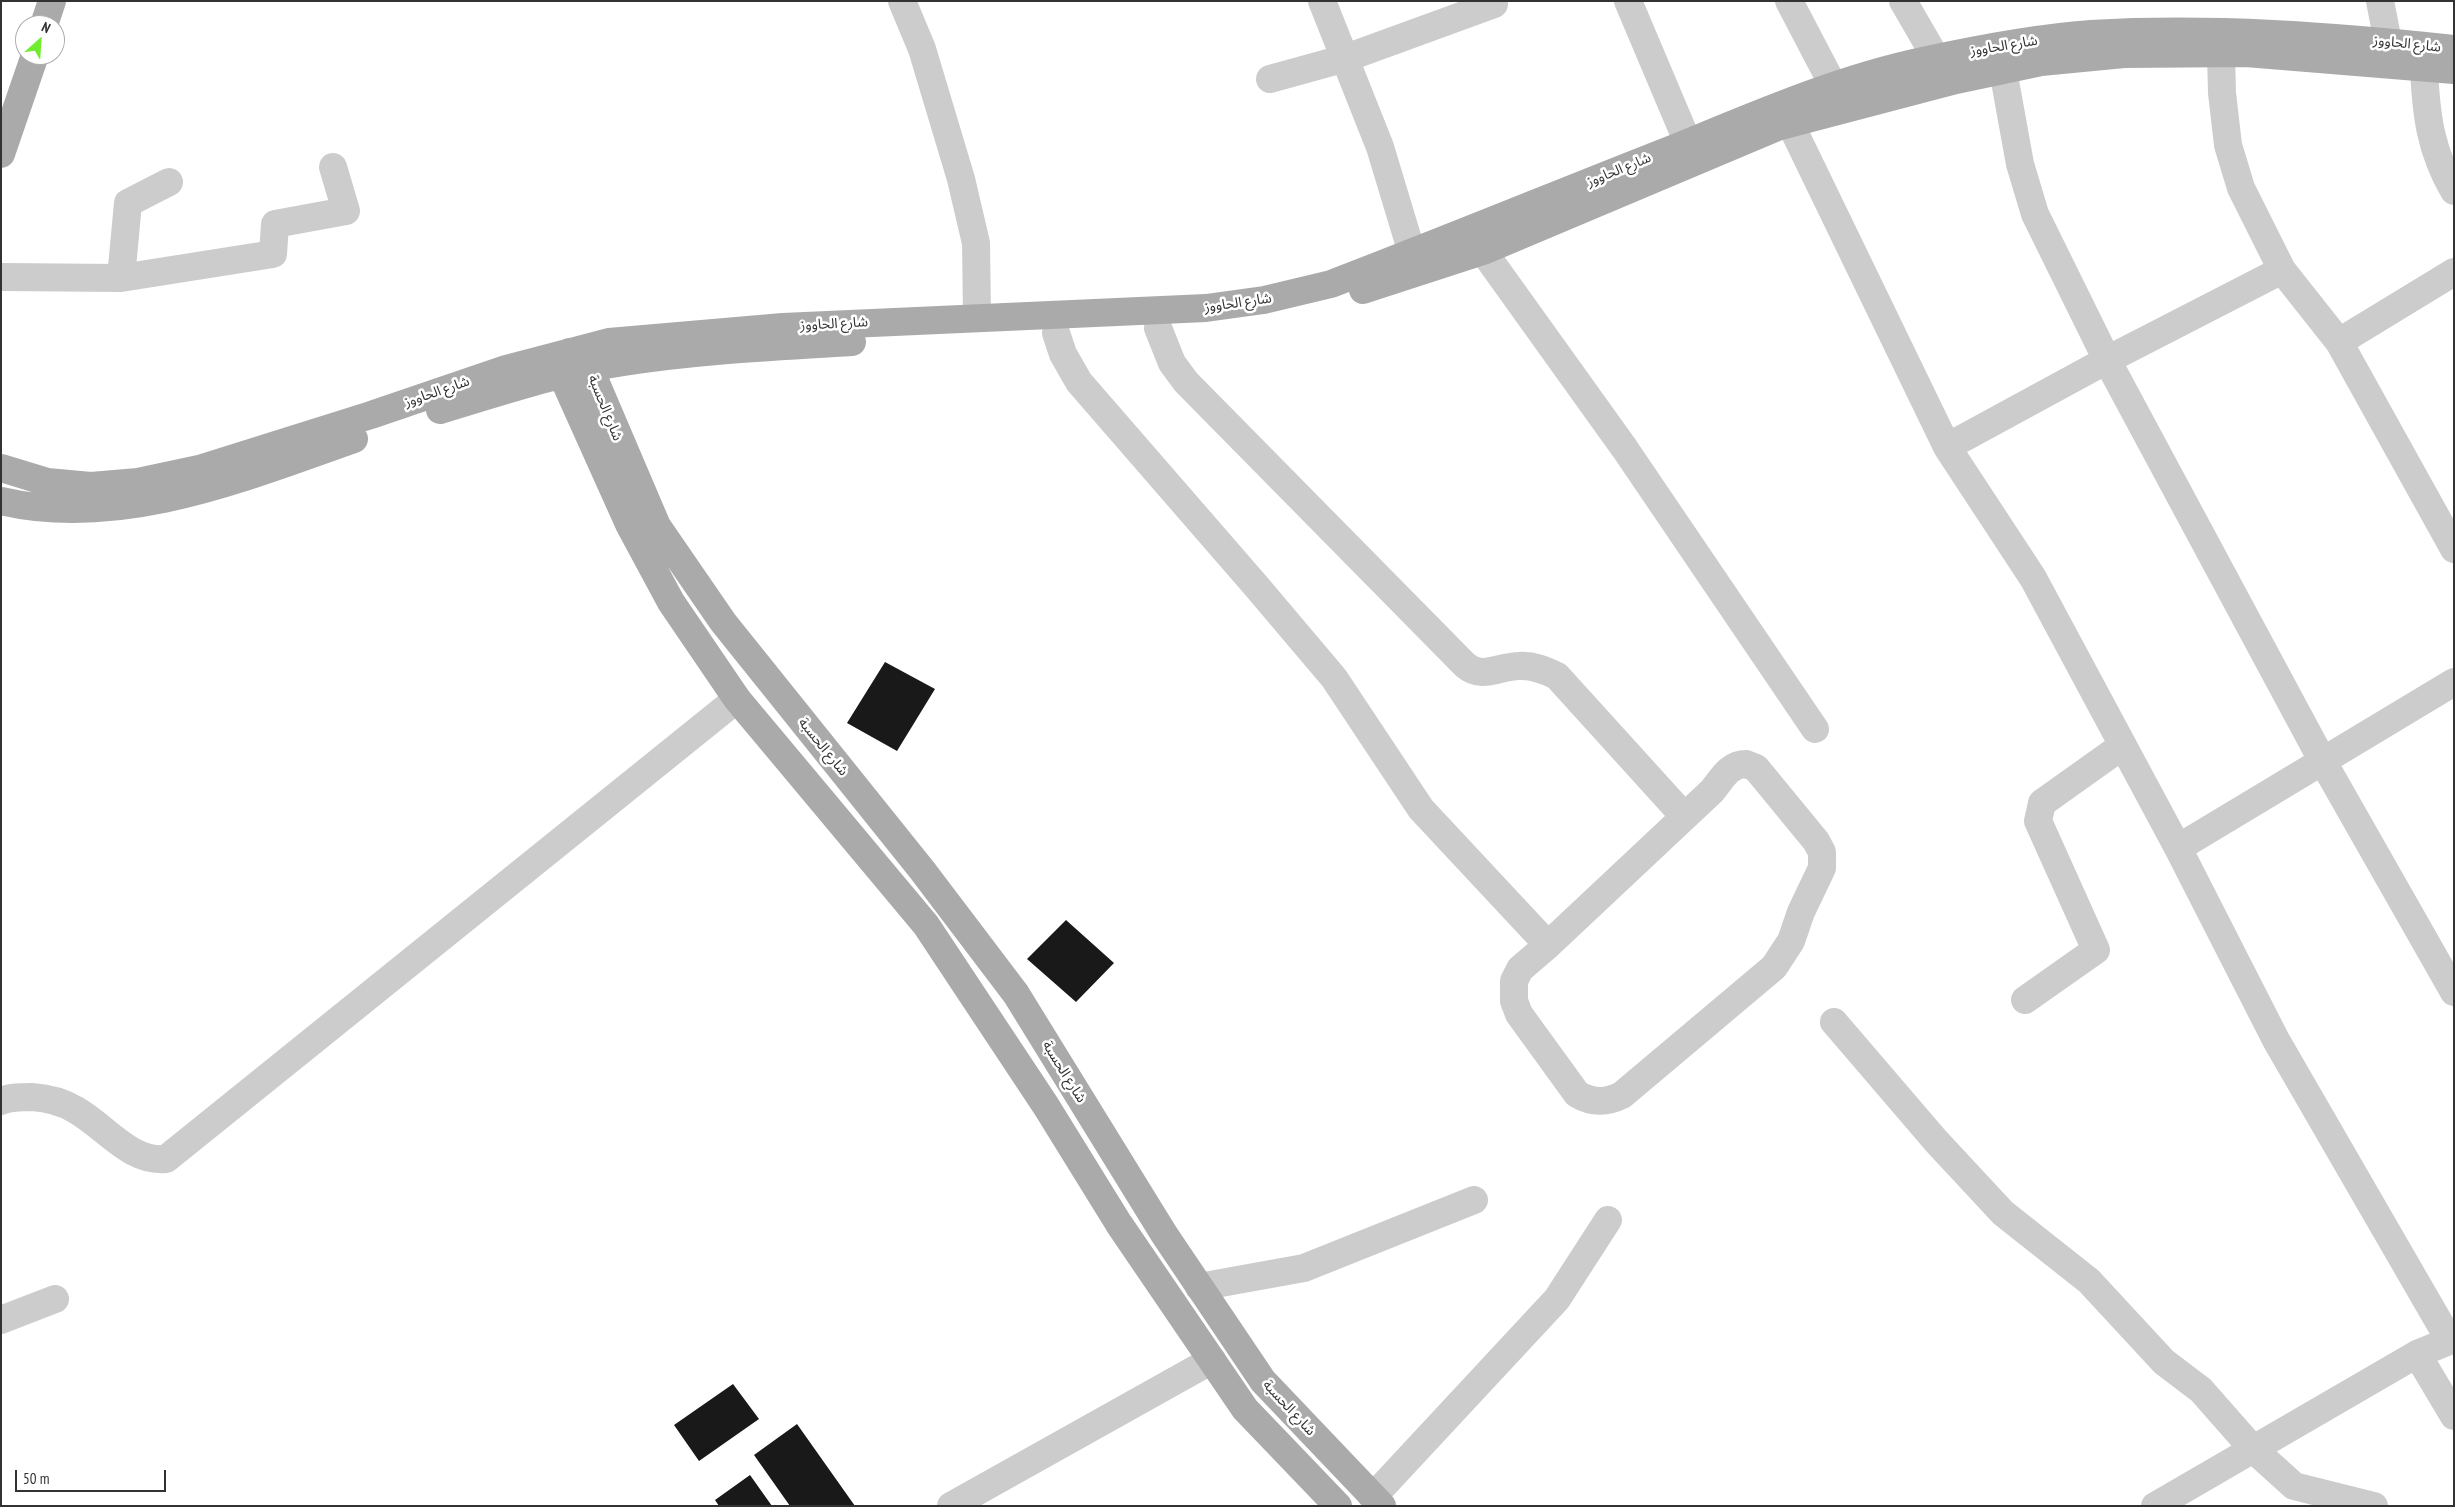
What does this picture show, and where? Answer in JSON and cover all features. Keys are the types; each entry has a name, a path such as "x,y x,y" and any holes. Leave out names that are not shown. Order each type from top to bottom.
{"main road":[{"path":"47,15 52,1"},
{"name":"شارع الحاووز","path":"1,501 26,507 65,509 110,507 162,499 244,478 574,366 609,342 692,333 977,317 1206,308 1264,300 1332,284 1688,143 1866,75 1936,58 2015,43 2090,34 2180,33 2290,36 2388,42 2454,49"},
{"name":"شارع الحاووز","path":"1,468 47,482 91,486 138,482 199,469 371,415 506,369 622,362 707,351 882,340 1209,326 1260,319 1321,304 1483,251 1777,127 2041,62 2124,54 2246,53 2454,70"},
{"path":"1,154 32,65"},
{"name":"شارع الحسبة","path":"574,366 629,524 671,602 736,699 926,925 1046,1106 1119,1224 1246,1409 1338,1506"},
{"name":"شارع الحسبة","path":"574,366 617,439 657,526 723,622 922,870 1016,994 1164,1234 1263,1381 1376,1500"}],"street":[{"path":"902,1 922,49 961,179 976,244 977,317"},
{"path":"1322,1 1380,147 1412,253"},
{"path":"1628,1 1688,143"},
{"path":"1789,1 1834,87"},
{"path":"1904,1 1936,58"},
{"path":"2380,1 2388,42"},
{"path":"1270,79 1346,58 1494,4"},
{"path":"2220,53 2228,145 2241,188 2282,270 2339,342 2454,549"},
{"path":"2424,68 2426,106 2432,144 2454,191"},
{"path":"2003,70 2020,164 2035,214 2107,360 2322,760 2454,992"},
{"path":"1790,123 1947,447 2033,578 2178,848 2276,1040 2452,1340 2417,1354 2155,1506"},
{"path":"1,276 121,278 273,254 275,224 346,211 333,167"},
{"path":"121,278 128,203 169,182"},
{"path":"1483,251 1620,441 1815,729"},
{"path":"1947,447 2107,360 2282,270"},
{"path":"2339,342 2454,272"},
{"path":"1158,328 1172,363 1186,382 1465,665 1481,673 1507,667 1533,667 1558,676 1684,816"},
{"path":"1056,332 1063,354 1079,382 1257,586 1334,678 1422,809 1548,945"},
{"path":"2178,848 2454,682"},
{"path":"1,1101 23,1097 60,1102 77,1110 137,1154 155,1160 166,1159 736,699"},
{"path":"2025,1000 2096,950 2038,821 2042,803 2122,746"},
{"path":"1738,765 1750,765 1756,768 1818,843 1822,852 1822,868 1801,912 1792,941 1774,967 1622,1095 1610,1100 1596,1101 1577,1094 1519,1014 1514,1002 1514,981 1520,969 1548,945 1684,816 1712,791 1728,770 1738,765"},
{"path":"1834,1022 1936,1141 2003,1212 2089,1281 2164,1362 2201,1390 2252,1448 2294,1486 2374,1506"},
{"path":"1199,1286 1304,1268 1474,1200"},
{"path":"1376,1500 1384,1486 1557,1299 1608,1220"},
{"path":"1,1320 55,1299"},
{"path":"2417,1354 2454,1416"},
{"path":"951,1506 1212,1360"}],"building":[{"path":"885,662 935,689 897,751 847,723"},
{"path":"1066,920 1114,963 1076,1002 1027,959"},
{"path":"733,1384 759,1419 699,1461 674,1425"},
{"path":"797,1424 855,1506 790,1506 754,1455"},
{"path":"750,1475 772,1506 719,1506 715,1500"}]}
